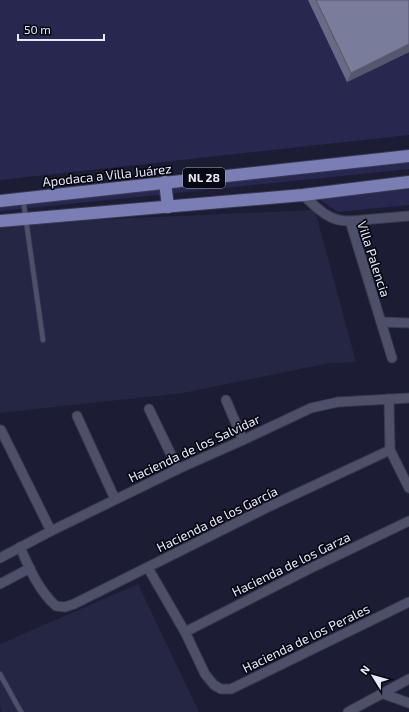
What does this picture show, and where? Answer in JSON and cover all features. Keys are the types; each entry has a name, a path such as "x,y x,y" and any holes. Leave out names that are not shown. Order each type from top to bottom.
{"main road":[{"name":"Apodaca a Villa Juárez","path":"0,201 409,156"},
{"path":"165,182 168,207"},
{"name":"NL 28","path":"0,221 303,195 409,182"}],"street":[{"name":"Villa Palencia","path":"303,195 326,216 337,220 350,221 392,358"},
{"path":"350,221 409,216"},
{"path":"381,322 409,323"},
{"name":"Hacienda de los Salvidar","path":"0,558 115,499 311,408 338,402 409,398"},
{"path":"389,399 390,450 409,488"},
{"path":"226,400 243,440"},
{"path":"149,409 178,469"},
{"path":"76,416 115,499"},
{"path":"1,430 51,531"},
{"name":"Hacienda de los García","path":"30,568 49,600 56,606 65,607 148,568 266,508 390,450"},
{"name":"Hacienda de los Garza","path":"185,632 309,569 409,521"},
{"path":"0,584 30,568 20,548"},
{"path":"148,568 185,632"},
{"name":"Hacienda de los Perales","path":"185,632 205,674 214,685 221,689 231,689 409,602"},
{"path":"348,712 384,694 409,679"},
{"path":"384,694 409,703"}],"lane":[{"path":"23,199 43,340"},
{"path":"0,674 21,712"}],"shaded area":[{"path":"0,0 409,0 409,135 0,180"},
{"path":"409,162 409,169 0,211 0,203"},
{"path":"409,187 409,205 338,212 322,201 320,197"},
{"path":"315,210 356,362 330,363 183,393 0,413 0,224"},
{"path":"138,584 199,712 2,712 0,707 0,644"}],"building":[{"path":"316,0 409,0 409,44 351,73"}]}
